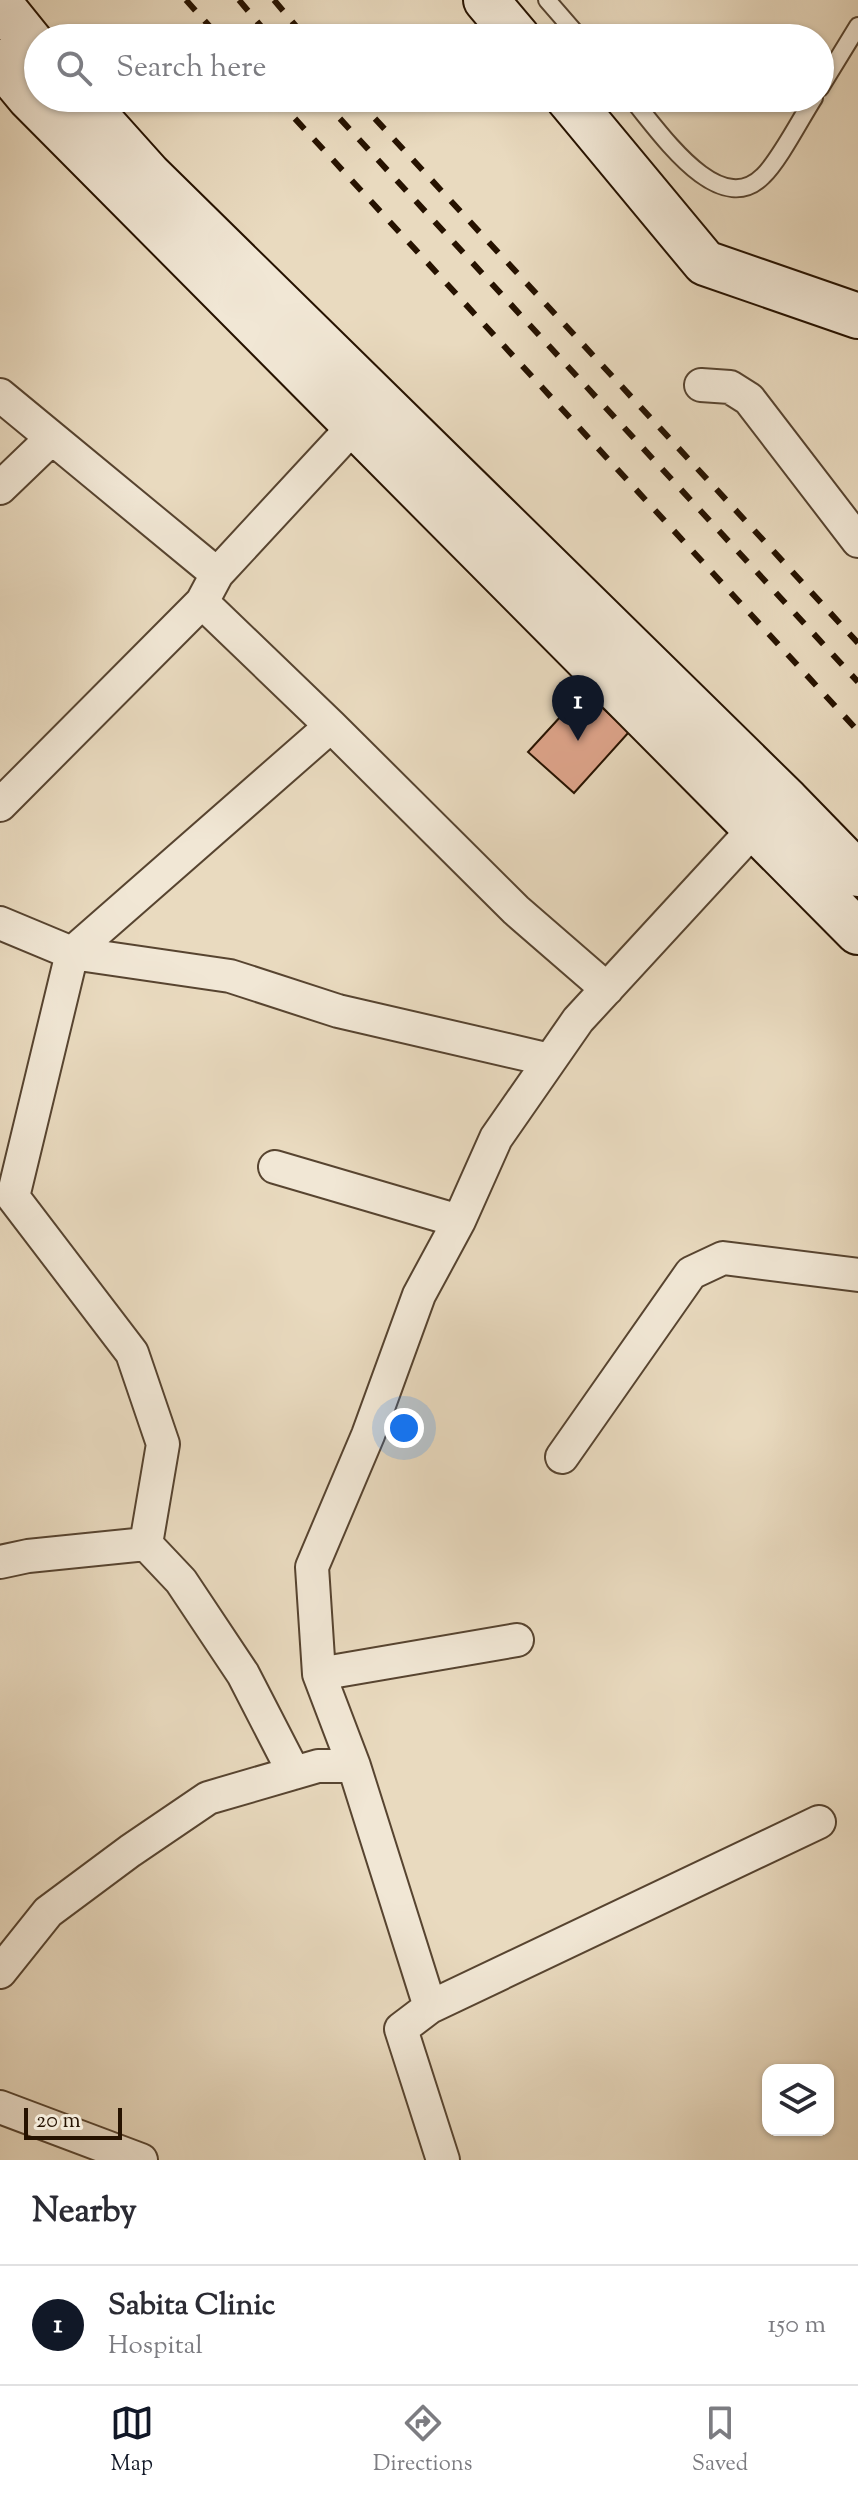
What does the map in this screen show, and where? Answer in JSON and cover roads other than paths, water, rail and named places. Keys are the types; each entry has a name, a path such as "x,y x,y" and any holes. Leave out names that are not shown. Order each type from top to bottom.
{"street":[{"path":"486,0 506,24"},
{"path":"0,4 24,34"},
{"path":"0,62 24,91"},
{"path":"44,112 858,932"},
{"path":"93,112 149,175 858,874"},
{"path":"580,112 705,263 858,316"},
{"path":"701,385 730,387 749,399 858,541"},
{"path":"0,395 217,574"},
{"path":"0,805 202,602 217,574 354,426"},
{"path":"0,488 52,438"},
{"path":"202,602 516,910 607,989"},
{"path":"146,1544 163,1444 132,1353 6,1185 72,953 331,726"},
{"path":"430,2007 354,1766 319,1674 312,1567 368,1435 419,1295 459,1221 496,1138 578,1020 754,829"},
{"path":"0,923 72,953 230,976 338,1011 550,1060"},
{"path":"275,1167 459,1221"},
{"path":"562,1457 691,1273 723,1258 858,1275"},
{"path":"0,1562 28,1556 146,1544"},
{"path":"146,1544 181,1581 243,1674 294,1773"},
{"path":"319,1674 517,1640"},
{"path":"0,1972 48,1912 208,1798 318,1766 354,1766"},
{"path":"443,2160 401,2029 430,2007 819,1822"},
{"path":"0,2107 141,2160"}],"lane":[{"path":"547,0 568,24"},
{"path":"834,65 858,26"},
{"path":"644,112 705,179 727,187 747,188 764,175 805,112"}],"railway":[{"path":"186,0 207,24"},
{"path":"239,0 259,24"},
{"path":"274,0 294,24"},
{"path":"289,112 858,731"},
{"path":"334,112 858,682"},
{"path":"369,112 858,643"}],"place":[{"name":"Sabita Clinic","path":"578,741"}]}
